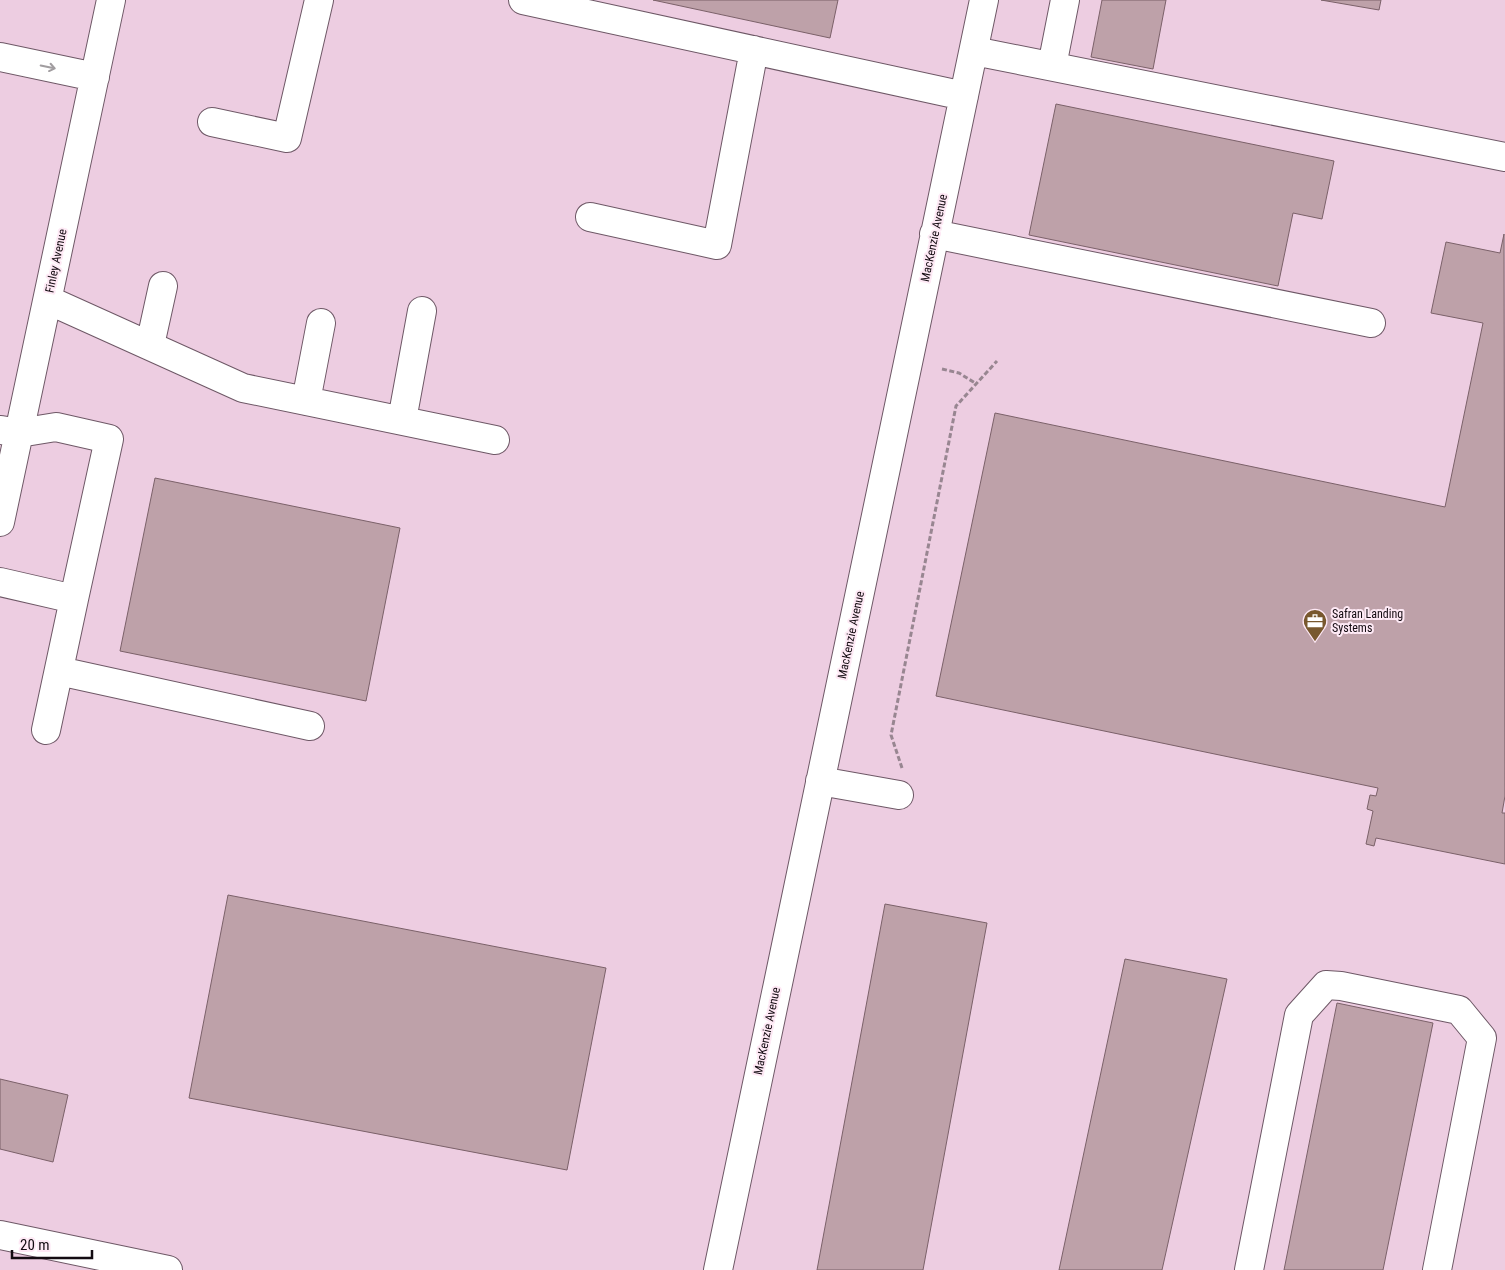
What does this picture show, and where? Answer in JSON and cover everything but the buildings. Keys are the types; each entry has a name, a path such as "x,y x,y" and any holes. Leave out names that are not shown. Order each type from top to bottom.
{"street":[{"name":"Finley Avenue","path":"0,522 9,431 48,300 112,0"},
{"path":"212,122 287,138 319,0"},
{"path":"524,0 964,96"},
{"name":"MacKenzie Avenue","path":"718,1270 984,0"},
{"path":"1052,66 1065,0"},
{"path":"590,217 717,245 754,50"},
{"path":"974,51 1505,156"},
{"path":"0,57 95,76"},
{"path":"934,234 1371,323"},
{"path":"150,345 163,286"},
{"path":"48,300 243,388 495,440"},
{"path":"402,420 422,312"},
{"path":"306,401 322,323"},
{"path":"9,431 56,427 110,439 46,730"},
{"path":"0,582 74,599"},
{"path":"59,671 310,726"},
{"path":"820,782 901,784"},
{"path":"1249,1270 1299,1015 1326,985 1341,986 1459,1010 1482,1038 1437,1270"},
{"path":"0,1234 168,1270"}],"path":[{"path":"901,784 891,735 892,726 956,406 997,361"},
{"path":"942,369 959,373 975,383"}],"shaded area":[{"path":"0,0 1505,0 1505,1270 0,1270"}],"place":[{"name":"Safran Landing Systems","path":"1315,642"}]}
